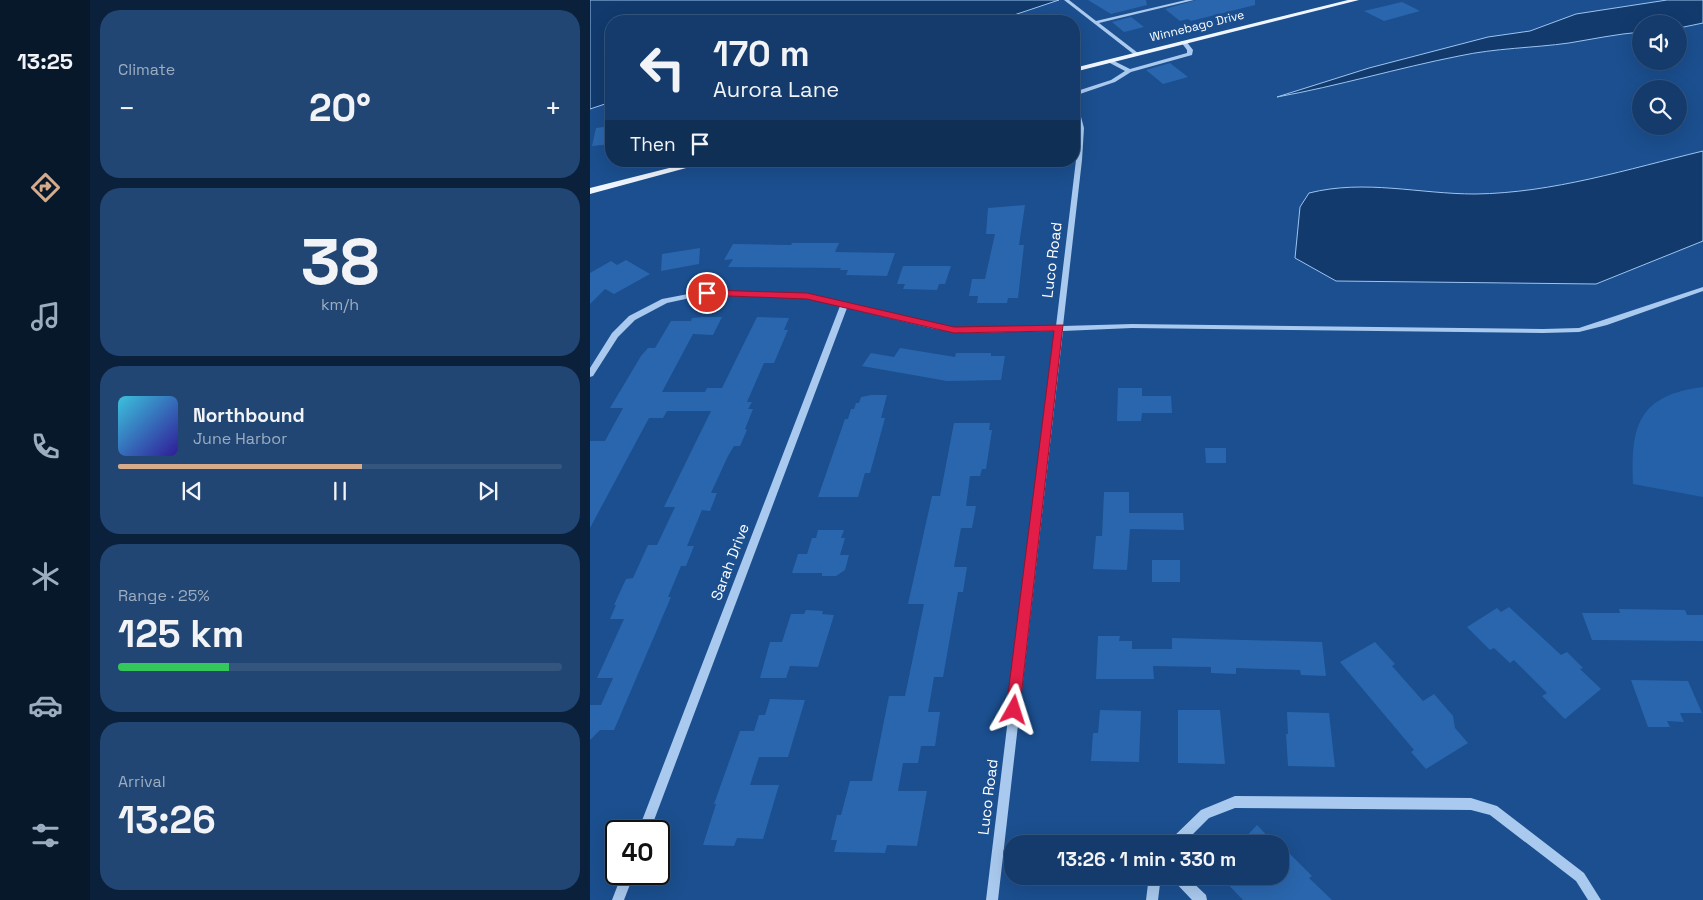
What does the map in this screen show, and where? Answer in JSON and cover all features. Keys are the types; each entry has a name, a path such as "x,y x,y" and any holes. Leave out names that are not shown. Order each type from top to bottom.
{"main road":[{"name":"Winnebago Drive","path":"1080,68 1356,0"},
{"path":"590,191 684,167"}],"street":[{"path":"1066,0 1136,54"},
{"path":"1096,22 1192,0"},
{"path":"1080,92 1113,81 1129,71 1190,54 1190,50 1184,42"},
{"path":"1110,61 1129,71"},
{"name":"Luco Road","path":"1080,120 1080,151"},
{"name":"Luco Road","path":"992,900 1078,167"},
{"path":"590,374 613,337 626,323 644,310 677,297 707,293 784,294 820,298 954,330 1132,326 1579,330 1703,289"},
{"name":"Sarah Drive","path":"648,820 845,304"},
{"path":"1183,835 1205,814 1234,802 1471,804 1493,810 1580,877 1596,900"},
{"path":"618,900 624,885"},
{"path":"1152,900 1154,885"},
{"path":"1186,885 1200,900"}],"shaded area":[{"path":"590,0 1059,0 1014,15 605,15 605,104 590,109"},
{"path":"1667,0 1703,0 1703,23 1687,26 1687,15 1632,15 1632,33 1569,43 1473,53 1277,97 1369,68 1488,37 1530,31 1576,14"},
{"path":"1703,151 1703,241 1596,284 1336,281 1295,258 1300,207 1309,193 1330,189 1371,187 1475,194 1504,193 1562,185"},
{"path":"1703,387 1703,497 1633,484 1634,445 1637,429 1643,416 1652,406 1665,397 1681,391"}],"building":[{"path":"1088,0 1146,0 1147,5 1111,14"},
{"path":"1196,0 1255,0 1255,5 1191,21 1188,19 1180,21 1165,9"},
{"path":"1402,2 1420,11 1384,21 1364,11"},
{"path":"1131,17 1144,27 1124,32 1112,22"},
{"path":"1170,63 1188,77 1163,84 1146,70"},
{"path":"605,127 605,145 592,146 596,128"},
{"path":"1025,205 1019,245 1024,245 1018,298 1008,298 1007,303 977,303 978,296 969,296 972,279 985,279 995,234 986,234 988,208"},
{"path":"792,243 839,243 835,252 895,253 887,276 846,275 848,270 840,270 841,268 728,267 733,259 724,260 733,244 791,245"},
{"path":"700,248 699,264 661,271 662,254"},
{"path":"626,260 650,274 614,294 605,289 590,304 590,273 611,261 617,265"},
{"path":"903,266 951,266 945,284 939,284 937,290 903,289 905,284 897,284"},
{"path":"722,317 713,335 693,334 662,392 705,392 707,388 722,388 757,317 789,318 784,330 788,330 774,363 764,363 747,402 752,402 748,409 753,409 745,429 747,430 740,446 734,446 728,456 711,493 717,493 710,511 702,510 687,546 694,546 686,566 681,566 668,597 671,597 614,730 600,730 590,740 590,705 601,705 613,678 597,678 624,619 610,619 616,605 614,605 626,579 633,578 648,545 657,545 675,507 664,507 711,411 667,411 663,418 649,418 590,528 590,441 605,441 623,408 610,408 641,356 648,348 655,348 671,321 691,321 692,318"},
{"path":"900,348 955,357 956,353 991,353 991,356 1005,356 1001,380 947,381 862,366 871,353 894,357"},
{"path":"1118,388 1142,388 1142,396 1171,396 1172,413 1142,413 1141,421 1117,421"},
{"path":"887,395 881,418 885,418 870,473 865,473 858,497 818,497 845,419 848,419 851,409 854,409 856,403 859,403 861,397"},
{"path":"954,423 990,423 989,430 992,430 986,469 982,469 980,476 970,476 966,506 976,506 972,528 961,528 954,567 967,567 963,592 958,592 943,677 934,677 928,712 940,712 935,746 921,746 918,763 903,763 898,791 927,791 917,846 887,845 885,853 834,852 837,840 831,840 837,815 841,815 850,781 872,781 889,696 905,696 924,604 908,604 932,496 940,496"},
{"path":"1205,448 1226,448 1226,463 1206,463"},
{"path":"1104,492 1129,492 1129,513 1183,513 1184,530 1130,529 1127,570 1093,569 1096,536 1102,536"},
{"path":"818,530 844,530 841,538 845,538 840,555 849,555 845,570 836,576 822,576 822,573 792,573 798,554 807,554 812,538 816,538"},
{"path":"1152,560 1180,560 1180,582 1152,582"},
{"path":"1509,607 1561,655 1567,652 1583,668 1580,669 1601,689 1565,719 1542,696 1547,693 1514,660 1510,663 1494,648 1490,650 1467,627 1497,608 1501,612"},
{"path":"1619,609 1685,610 1687,615 1703,615 1703,641 1592,640 1582,613 1620,613"},
{"path":"806,610 823,611 822,614 834,615 818,667 790,666 786,678 760,678 770,642 782,642 791,614 804,614"},
{"path":"1098,636 1120,636 1119,641 1132,641 1132,649 1172,649 1172,638 1322,642 1326,676 1301,675 1300,670 1236,668 1236,674 1211,673 1211,667 1153,666 1154,679 1096,679"},
{"path":"1375,642 1395,664 1392,666 1423,701 1434,694 1453,716 1455,728 1468,743 1426,769 1411,752 1414,750 1340,662"},
{"path":"1631,680 1688,681 1702,713 1680,713 1684,722 1667,721 1670,727 1648,727"},
{"path":"770,699 805,700 788,757 759,757 750,785 779,785 763,839 737,838 734,846 703,845 716,804 714,804 740,731 754,731 759,715 765,715"},
{"path":"1100,710 1141,711 1139,762 1091,761 1093,733 1098,733"},
{"path":"1178,710 1220,710 1225,764 1178,763"},
{"path":"1287,712 1329,713 1335,767 1288,766"},
{"path":"1257,825 1266,835 1248,835"},
{"path":"1289,853 1312,876 1309,878 1332,900 1243,900 1229,885 1289,885"}],"route":[{"path":"707,293 807,296 954,330 1059,327 1014,710"}]}
